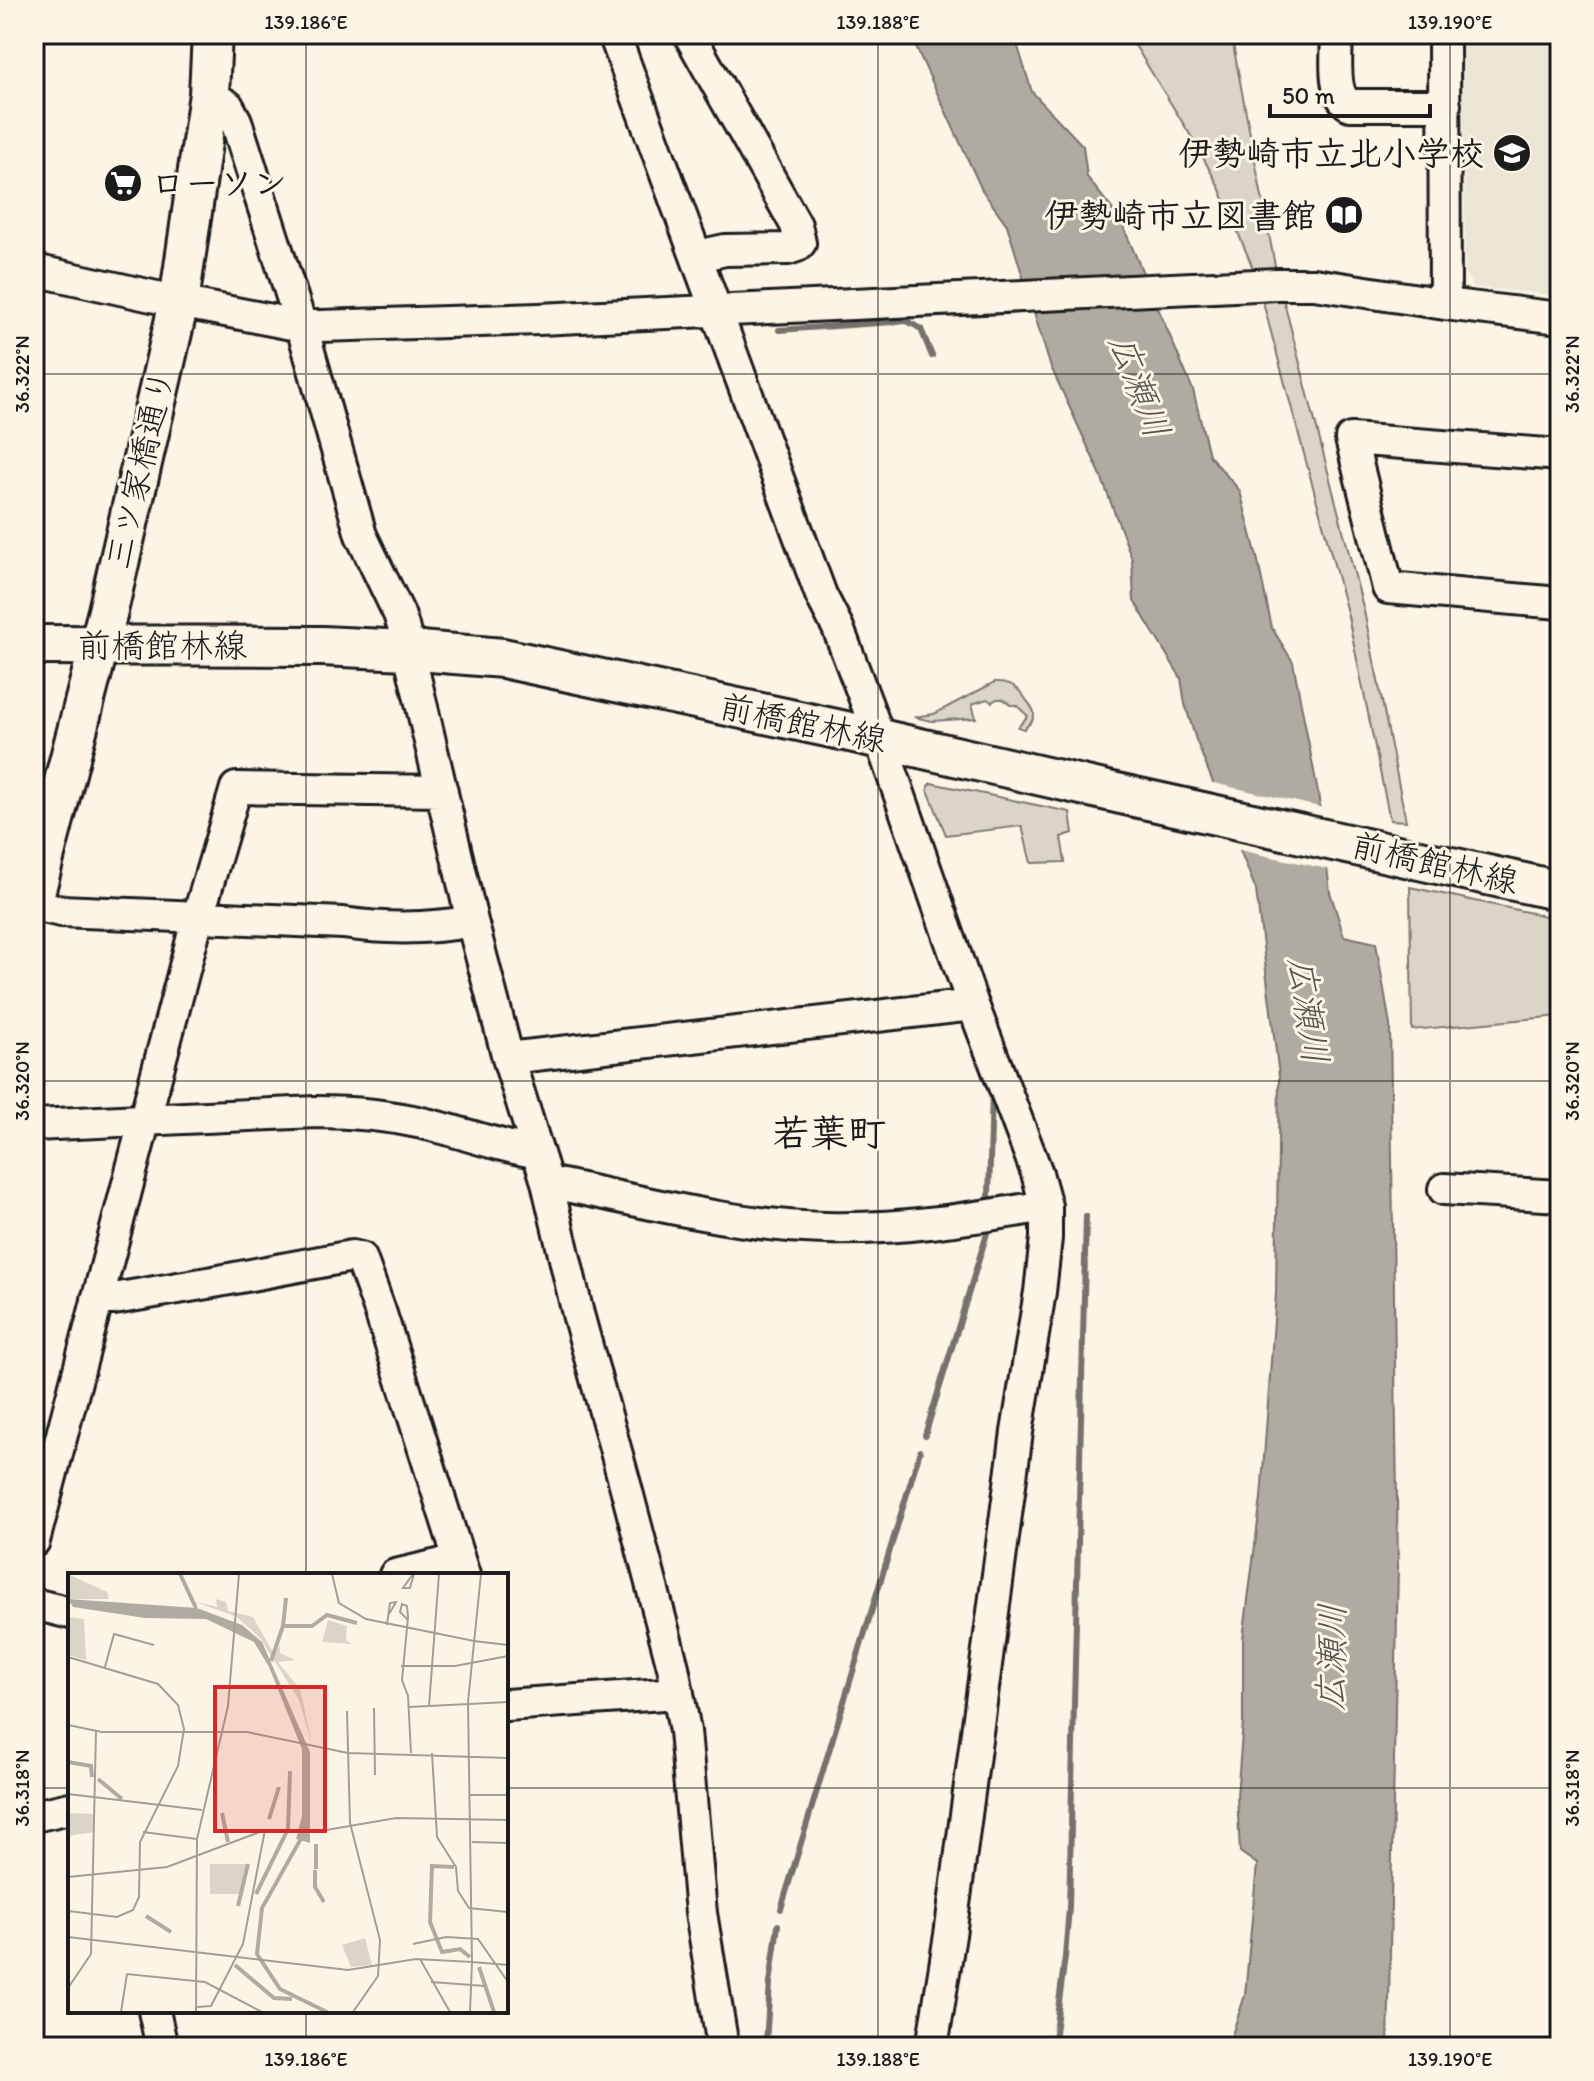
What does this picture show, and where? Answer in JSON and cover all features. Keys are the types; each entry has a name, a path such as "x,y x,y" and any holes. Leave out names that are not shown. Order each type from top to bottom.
{"main road":[{"name":"三ツ家橋通り","path":"34,897 99,645 179,302 209,94 212,34"},
{"name":"前橋館林線","path":"34,645 322,646 476,655 542,665 1560,891"}],"street":[{"path":"614,34 821,595 838,628 880,739 973,1005 1037,1173 1046,1206 1040,1292 1017,1432 950,1935 932,2047"},
{"path":"689,34 796,225 800,243 788,249 725,250 698,256"},
{"path":"1337,34 1338,91 1344,103 1445,105"},
{"path":"1444,34 1445,304"},
{"path":"209,94 228,106 236,121 302,326 361,535 399,614 472,921 508,1058 547,1182 578,1314 678,1693 701,1913 723,2047"},
{"path":"34,270 302,326 539,319 1277,284 1314,284 1560,318"},
{"path":"1560,455 1351,439 1388,588 1560,603"},
{"path":"34,1541 39,1498 97,1299 198,917 236,788 442,791"},
{"path":"34,905 61,911 399,927 455,925 472,921"},
{"path":"508,1058 973,1005"},
{"path":"34,1125 359,1112 422,1123 537,1152"},
{"path":"547,1182 742,1219 823,1228 911,1224 1046,1206"},
{"path":"1444,1189 1560,1196"},
{"path":"97,1299 204,1284 352,1256 361,1258 462,1568 414,1573"},
{"path":"34,1604 68,1612"},
{"path":"508,1705 678,1693"},
{"path":"34,1816 68,1808"},
{"path":"154,2013 162,2047"}],"shaded area":[{"path":"1128,34 1231,34 1276,271 1364,611 1406,821 1390,820 1348,616 1255,273 1219,187"},
{"name":"伊勢崎市立北小学校","path":"1463,34 1560,34 1560,296 1473,287 1465,272"},
{"path":"995,682 1014,686 1031,707 1033,718 1024,729 1018,727 1028,716 1016,705 1001,699 972,704 976,718 932,721 914,717 934,714"},
{"path":"931,783 1070,812 1073,833 1061,837 1065,862 1031,863 1022,826 946,835 928,790"},
{"path":"1410,887 1555,918 1560,923 1555,981 1559,1016 1412,1030"}],"water":[{"name":"広瀬川","path":"910,34 1014,34 1032,92 1083,146 1087,177 1120,219 1193,390 1209,455 1240,491 1272,628 1293,662 1318,792 1330,892 1344,936 1376,943 1390,1025 1398,1567 1388,2047 1228,2047 1245,1995 1257,1864 1240,1852 1237,1796 1243,1722 1243,1639 1261,1498 1276,1293 1279,1076 1256,890 1196,740 1181,678 1134,601 1132,559 1099,471 1050,365 1007,225 982,190"}],"pier":[{"path":"1209,782 1324,808 1332,870 1235,849"}],"waterway":[{"path":"779,330 907,321 921,329 932,356"},
{"path":"989,1196 992,1090"},
{"path":"1053,2047 1069,1907 1086,1216"},
{"path":"925,1435 988,1230"},
{"path":"781,1909 920,1451"},
{"path":"766,2043 778,1925"}],"place":[{"name":"伊勢崎市立北小学校","path":"1512,153"},
{"name":"ローソン","path":"123,183"},
{"name":"伊勢崎市立図書館","path":"1344,215"}],"district":[{"name":"若葉町","path":"829,1133"}]}
